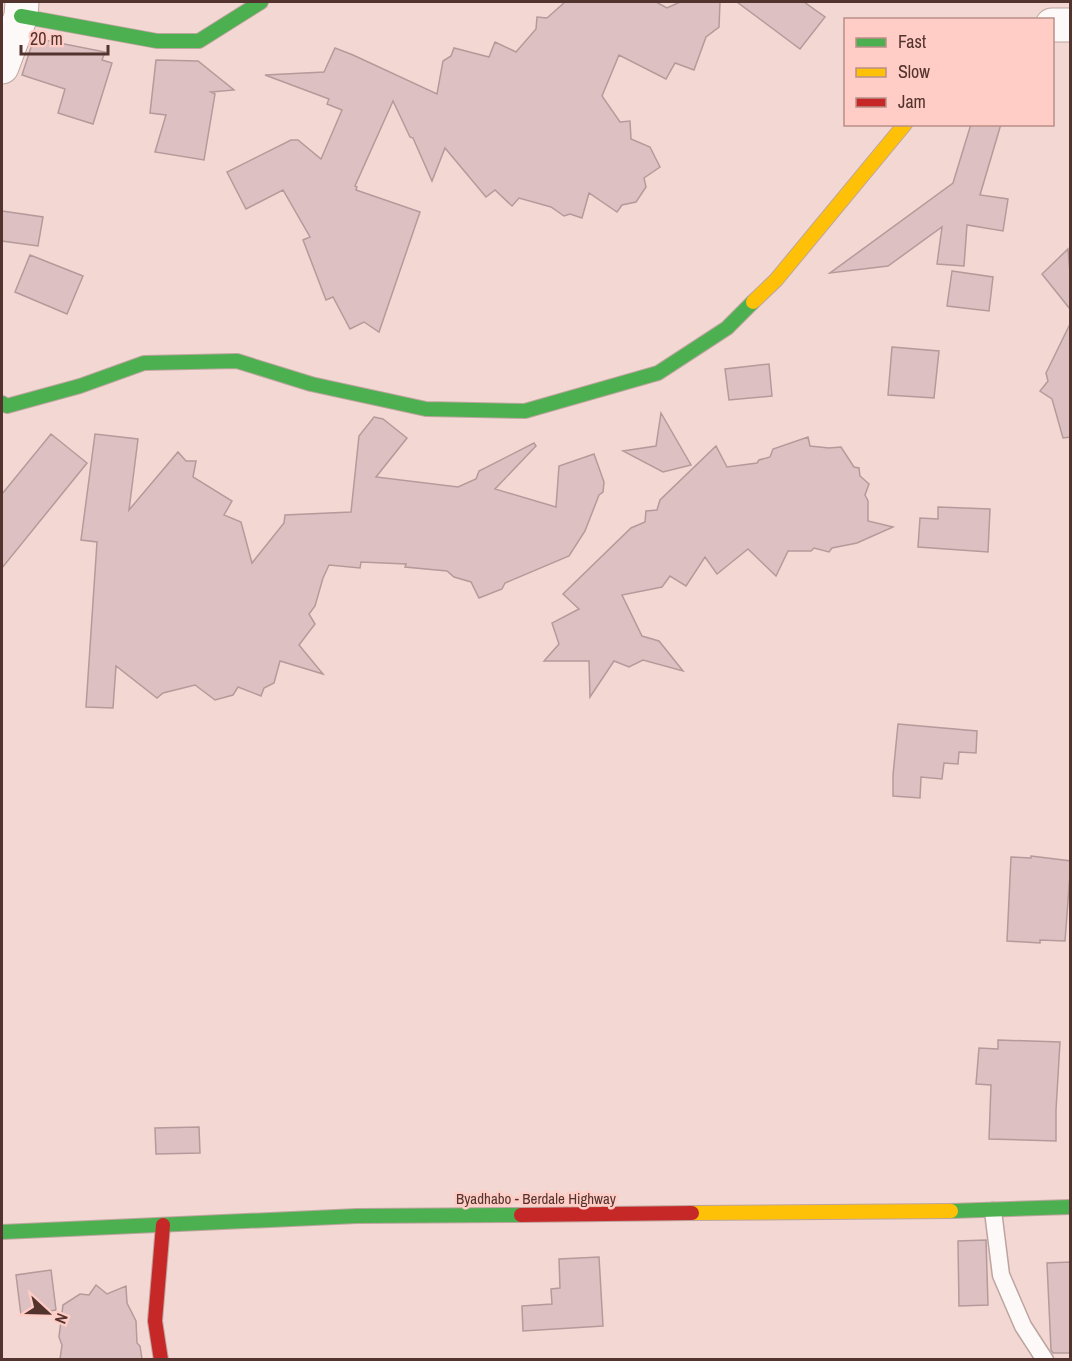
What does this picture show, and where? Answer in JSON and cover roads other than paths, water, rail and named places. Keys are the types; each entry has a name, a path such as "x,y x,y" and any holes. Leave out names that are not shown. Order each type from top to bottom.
{"street":[{"path":"2,67 21,9 157,40 199,41 261,2"},
{"path":"1054,25 1071,25"},
{"path":"2,403 7,406 80,386 144,363 237,361 311,384 426,409 514,411 525,411 658,373 727,328 776,280 903,126"},
{"name":"Byadhabo - Berdale Highway","path":"2,1232 357,1216 993,1211 1071,1208"},
{"path":"162,1359 155,1321 163,1225"}],"lane":[{"path":"993,1211 1001,1275 1023,1326 1045,1359"}]}
